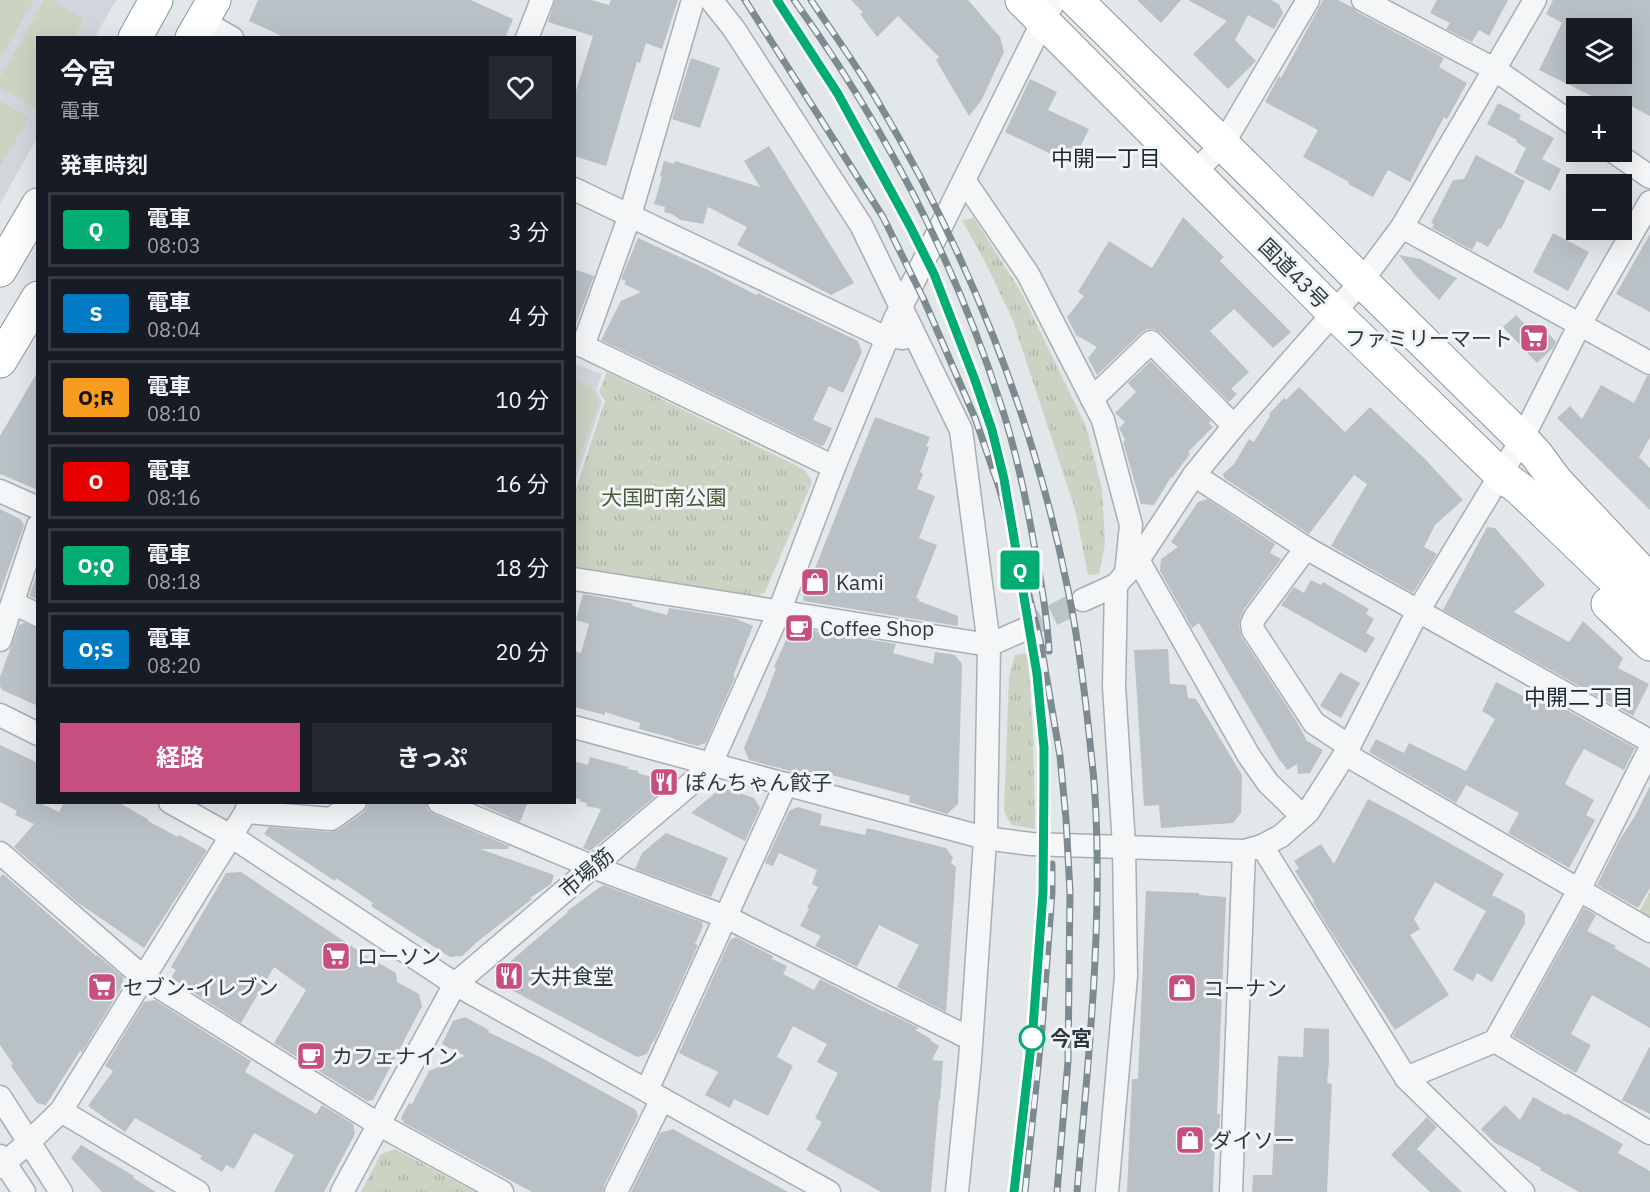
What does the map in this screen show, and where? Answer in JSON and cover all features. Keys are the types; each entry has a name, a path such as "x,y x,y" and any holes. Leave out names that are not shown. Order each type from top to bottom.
{"highway":[{"path":"136,36 156,0"},
{"name":"国道43号","path":"1076,0 1529,446 1556,481 1650,581"},
{"name":"国道43号","path":"1040,7 1194,172 1333,312 1501,475 1520,489 1650,614"},
{"path":"0,270 36,208"},
{"path":"0,361 36,301"},
{"path":"1529,446 1567,466 1650,549"},
{"path":"1501,475 1509,508 1650,644"}],"street":[{"path":"528,36 541,0"},
{"path":"693,0 630,215 606,284 579,345 834,467"},
{"path":"711,0 734,29 861,225 962,430 989,645 985,838 971,1040 957,1192"},
{"path":"1363,0 1494,69 1566,119"},
{"path":"1083,600 1127,573 1194,475 1234,426 1361,282 1402,227 1535,0"},
{"path":"1194,172 1223,144 1302,2"},
{"name":"市場筋","path":"342,1192 455,984 709,768 779,612 834,467 888,336 964,180 1040,7"},
{"path":"203,20 229,36"},
{"path":"1628,162 1650,177"},
{"path":"964,180 1028,274 1103,420 1131,525 1114,686 1124,846 1126,976 1107,1192"},
{"path":"576,190 880,335 918,340"},
{"path":"576,728 985,838 1030,844 1253,849 1281,836 1308,812 1347,750 1418,611 1501,475 1529,446 1580,324 1650,202"},
{"path":"1402,227 1650,363"},
{"path":"1092,399 1151,342 1234,426"},
{"path":"1194,475 1306,548 1650,741"},
{"path":"0,491 36,507"},
{"path":"0,640 36,532"},
{"path":"1306,548 1255,617 1252,630 1314,723 1347,750 1650,931"},
{"path":"1127,573 1268,783 1302,816"},
{"path":"576,579 989,645 1023,630"},
{"path":"14,603 36,614"},
{"path":"0,715 36,733"},
{"path":"1406,1078 1495,1041 1579,890 1650,749"},
{"path":"616,1192 726,917 786,784"},
{"path":"174,804 231,836 455,984 829,1192"},
{"path":"24,1192 2,1162 29,1142 61,1112 248,807 331,819 352,804"},
{"path":"444,804 593,867 726,917 971,1040"},
{"path":"1253,849 1406,1078 1522,1192"},
{"path":"1231,1192 1253,849"},
{"path":"0,853 143,976 378,1124 502,1192"},
{"path":"1495,1041 1650,1133"},
{"path":"0,1097 62,1192"},
{"path":"61,1112 198,1192"}],"shaded area":[{"path":"0,0 116,0 96,36 36,36 36,140 0,204"},
{"path":"576,364 602,374 596,390 602,402 576,479"}],"green space":[{"path":"0,0 34,0 0,59"},
{"path":"44,0 51,0 84,19 75,36 36,36 36,104 34,107 0,88 0,78"},
{"path":"0,101 28,117 0,167"},
{"path":"974,218 1021,292 1086,426 1102,489 1105,543 1099,574 1088,575 1075,509 1012,318 962,220"},
{"name":"大国町南公園","path":"607,372 805,470 812,482 765,592 754,598 576,568 576,488 605,401 599,392"},
{"path":"576,381 591,387 599,403 576,465"},
{"path":"1028,653 1033,733 1035,829 1011,825 1004,811 1009,677 1015,655"},
{"path":"1650,892 1650,924 1636,917"},
{"path":"395,1149 475,1192 361,1192 381,1154"}],"building":[{"path":"258,0 471,0 513,19 506,36 282,36 249,21"},
{"path":"555,0 591,0 609,5 611,0 678,0 662,49 646,43 640,63 637,62 606,166 576,157 576,91 593,36 548,22"},
{"path":"851,0 968,0 1000,37 1004,52 981,101 969,116 936,60 939,57 898,16 877,37 860,14 863,12"},
{"path":"1137,0 1181,0 1161,23"},
{"path":"1188,0 1271,0 1279,4 1283,13 1274,29 1248,15 1235,40 1256,61 1228,89 1193,54 1227,21"},
{"path":"1323,0 1338,0 1444,58 1439,67 1467,83 1447,119 1444,117 1410,182 1388,170 1373,197 1303,157 1318,130 1265,102 1279,76 1281,78"},
{"path":"1437,0 1508,0 1489,36 1479,30 1472,42 1446,29 1450,23 1430,13"},
{"path":"1553,0 1650,0 1650,116 1632,107 1632,96 1592,96 1567,84 1632,84 1632,18 1566,18 1566,83 1539,70 1562,23 1546,14"},
{"path":"691,58 720,68 700,128 672,119"},
{"path":"1030,79 1057,92 1048,110 1089,129 1072,164 1005,132"},
{"path":"1498,103 1521,115 1519,119 1554,138 1542,159 1561,169 1550,191 1514,173 1526,148 1516,142 1517,140 1487,124"},
{"path":"769,146 854,283 831,295 737,245 747,227 708,207 703,224 681,220 664,212 665,207 654,204 664,161 674,164 675,161 760,187 744,161"},
{"path":"1476,155 1525,181 1501,229 1499,228 1488,247 1477,241 1472,250 1432,228 1434,224 1431,223 1453,180 1464,179"},
{"path":"1183,217 1224,257 1220,261 1291,332 1273,348 1234,309 1210,331 1249,372 1231,389 1237,394 1229,402 1161,333 1154,329 1142,332 1097,375 1088,358 1097,347 1076,335 1067,317 1084,296 1078,292 1109,241 1152,268"},
{"path":"1553,233 1589,252 1568,291 1533,272"},
{"path":"1650,234 1650,312 1616,294"},
{"path":"638,238 858,341 862,352 843,393 829,386 813,420 832,428 824,445 821,446 601,340 621,301 641,292 624,284 626,281 621,279"},
{"path":"1399,255 1420,259 1457,278 1439,300"},
{"path":"576,270 594,276 576,324"},
{"name":"ファミリーマート","path":"1516,315 1533,333 1542,326 1556,342 1553,348 1537,363 1503,327"},
{"path":"1151,361 1211,421 1209,423 1213,427 1188,452 1190,454 1171,477 1154,505 1141,504 1123,442 1125,440 1119,428 1125,422 1115,413 1136,392 1128,383"},
{"path":"36,374 36,489 0,474 0,436"},
{"path":"1647,376 1650,376 1650,437 1639,457 1650,468 1650,510 1557,418 1570,406 1582,419 1601,385 1634,403"},
{"path":"1299,387 1345,432 1370,407 1424,458 1463,500 1435,525 1424,547 1437,554 1413,593 1331,546 1367,484 1354,475 1309,534 1224,478 1223,474 1234,464 1249,439 1254,442 1270,416 1269,414 1284,398 1286,400"},
{"path":"875,417 930,437 920,472 923,474 917,489 935,496 919,538 937,545 916,598 958,616 958,626 803,601 805,588 812,576"},
{"path":"1207,499 1275,544 1270,553 1281,559 1244,609 1239,626 1242,637 1307,741 1323,750 1310,773 1298,774 1297,764 1287,770 1280,761 1199,623 1192,628 1160,571 1161,559 1178,547 1171,542 1198,502"},
{"path":"0,509 20,519 24,525 0,593"},
{"path":"1487,527 1495,528 1545,585 1514,612 1569,642 1583,621 1623,658 1618,668 1649,684 1633,716 1443,610"},
{"path":"36,576 36,599 30,594"},
{"path":"1311,580 1321,585 1323,582 1369,609 1366,614 1374,619 1366,633 1375,638 1366,653 1281,605 1294,587 1304,593"},
{"path":"583,594 633,604 632,606 667,615 669,608 734,618 753,626 733,676 735,677 706,743 697,746 639,729 640,723 605,712 605,715 576,708 576,652 581,653 589,624 576,620"},
{"path":"24,623 36,627 36,705 2,690 0,686 0,677 19,625"},
{"path":"797,628 896,644 893,653 933,664 935,652 955,655 962,664 958,804 947,814 909,802 910,796 817,771 815,775 800,771 799,773 749,760 744,748 789,633"},
{"path":"1168,649 1170,684 1186,685 1188,698 1196,699 1242,775 1241,813 1233,823 1161,828 1159,805 1144,806 1134,650"},
{"path":"1340,672 1360,683 1341,718 1320,706"},
{"path":"1496,682 1525,697 1529,689 1635,748 1624,770 1584,749 1574,766 1565,784 1594,800 1586,815 1595,820 1569,868 1508,833 1519,813 1466,785 1456,803 1369,752 1376,739 1404,753 1409,743 1466,771 1495,719 1482,711"},
{"path":"0,745 36,762 36,804 42,804 59,812 63,804 121,804 148,821 207,850 144,948 77,902 14,847 34,824 15,815 17,811 0,802"},
{"path":"590,757 628,767 638,773 671,783 590,851 583,848 601,809 586,806 587,803 576,798 576,762 588,765"},
{"path":"1650,786 1650,888 1638,908 1597,885"},
{"path":"727,789 739,795 740,793 754,798 760,808 745,841 691,813 715,793"},
{"path":"1368,799 1504,874 1492,895 1523,911 1525,916 1525,923 1492,982 1477,973 1473,981 1453,970 1486,911 1435,882 1414,919 1420,929 1410,935 1449,995 1395,1030 1326,924 1295,871 1299,868 1294,861 1321,844 1334,864"},
{"path":"368,804 426,804 428,810 434,814 509,846 508,849 480,849 554,875 551,884 530,898 532,899 462,956 450,957 371,906 373,903 336,878 335,881 264,834 269,827 330,832 338,830 367,808"},
{"path":"480,804 527,804 520,822"},
{"path":"798,807 822,814 820,825 865,835 867,828 946,848 953,858 951,863 956,867 946,1012 897,987 919,945 879,925 857,967 815,946 821,936 800,926 818,887 812,884 817,870 779,853 773,866 765,863 789,811"},
{"path":"666,833 728,858 711,897 635,869 642,853"},
{"path":"241,872 372,960 396,973 397,982 419,994 422,1006 373,1100 367,1101 274,1043 306,990 274,967 241,1023 171,978 176,970 171,967 226,873"},
{"path":"3,874 123,977 123,985 46,1105 37,1103 11,1066 13,1064 0,1045 0,877"},
{"path":"603,885 702,922 703,926 695,944 698,945 654,1042 647,1054 637,1057 502,985 498,972 567,911"},
{"name":"コーナン","path":"1146,891 1199,893 1199,895 1226,897 1217,1114 1220,1114 1219,1140 1215,1140 1213,1192 1127,1192 1132,1079 1138,1079"},
{"path":"1584,908 1596,915 1587,931 1650,968 1650,1028 1592,995 1571,1034 1591,1045 1576,1073 1513,1036"},
{"path":"736,937 787,966 783,974 814,990 820,979 919,1028 915,1030 939,1046 932,1060 943,1061 931,1192 881,1192 806,1150 822,1122 815,1118 838,1073 817,1062 827,1044 793,1026 777,1057 793,1066 768,1116 734,1099 730,1108 705,1095 718,1072 679,1053 730,940"},
{"path":"155,1000 251,1061 245,1072 316,1114 322,1105 353,1124 355,1134 324,1192 274,1192 294,1155 254,1133 234,1169 226,1165 222,1172 200,1159 202,1156 135,1118 125,1132 88,1106 113,1071 105,1066 144,1002"},
{"path":"465,1017 489,1030 488,1032 540,1057 636,1110 638,1116 603,1192 532,1192 404,1123 401,1118 409,1103 412,1104 429,1071 465,1056 442,1044 453,1021"},
{"path":"1304,1028 1329,1029 1327,1083 1332,1084 1327,1192 1252,1192 1253,1175 1272,1175 1278,1056 1303,1057"},
{"path":"1650,1046 1650,1114 1622,1100"},
{"path":"1533,1097 1623,1144 1618,1153 1650,1171 1650,1192 1579,1192 1495,1143 1481,1129 1505,1105 1520,1120"},
{"path":"1427,1117 1437,1127 1417,1149 1462,1192 1430,1192 1391,1155"},
{"path":"673,1129 788,1192 631,1192 660,1133"},
{"path":"81,1145 134,1176 133,1178 156,1192 102,1192 71,1158"}],"tunnel":[{"path":"1023,630 1083,600"}],"railway":[{"path":"745,0 883,217 924,300 975,418 999,487 1029,595 1041,645 1060,756 1070,892 1068,1061 1057,1192"},
{"path":"777,0 838,94 934,274 975,380 992,430 1003,474"},
{"path":"794,0 857,95 913,194 938,244 982,349 1005,419 1023,487 1043,595 1049,651"},
{"path":"811,0 869,87 910,157 968,276 1016,399 1054,526 1072,608 1080,662 1094,780 1097,845 1096,944 1077,1192"},
{"path":"1014,1192 1034,1020 1042,891 1044,757 1042,711 1036,666"},
{"path":"1025,1192 1042,1028 1052,864"}],"train":[{"name":"Q","path":"777,0 838,94 934,274 975,380 992,430 1004,479 1041,705 1045,814 1043,893 1033,1028 1014,1192"}],"place":[{"name":"ファミリーマート","path":"1534,338"},
{"name":"Kami","path":"815,582"},
{"name":"Coffee Shop","path":"799,628"},
{"name":"ぽんちゃん餃子","path":"664,782"},
{"name":"ローソン","path":"336,956"},
{"name":"大井食堂","path":"509,976"},
{"name":"セブン-イレブン","path":"102,987"},
{"name":"コーナン","path":"1182,988"},
{"name":"今宮","path":"1032,1038"},
{"name":"カフェナイン","path":"311,1056"},
{"name":"ダイソー","path":"1190,1140"}],"district":[{"name":"中開一丁目","path":"1106,157"},
{"name":"中開二丁目","path":"1579,696"}]}
